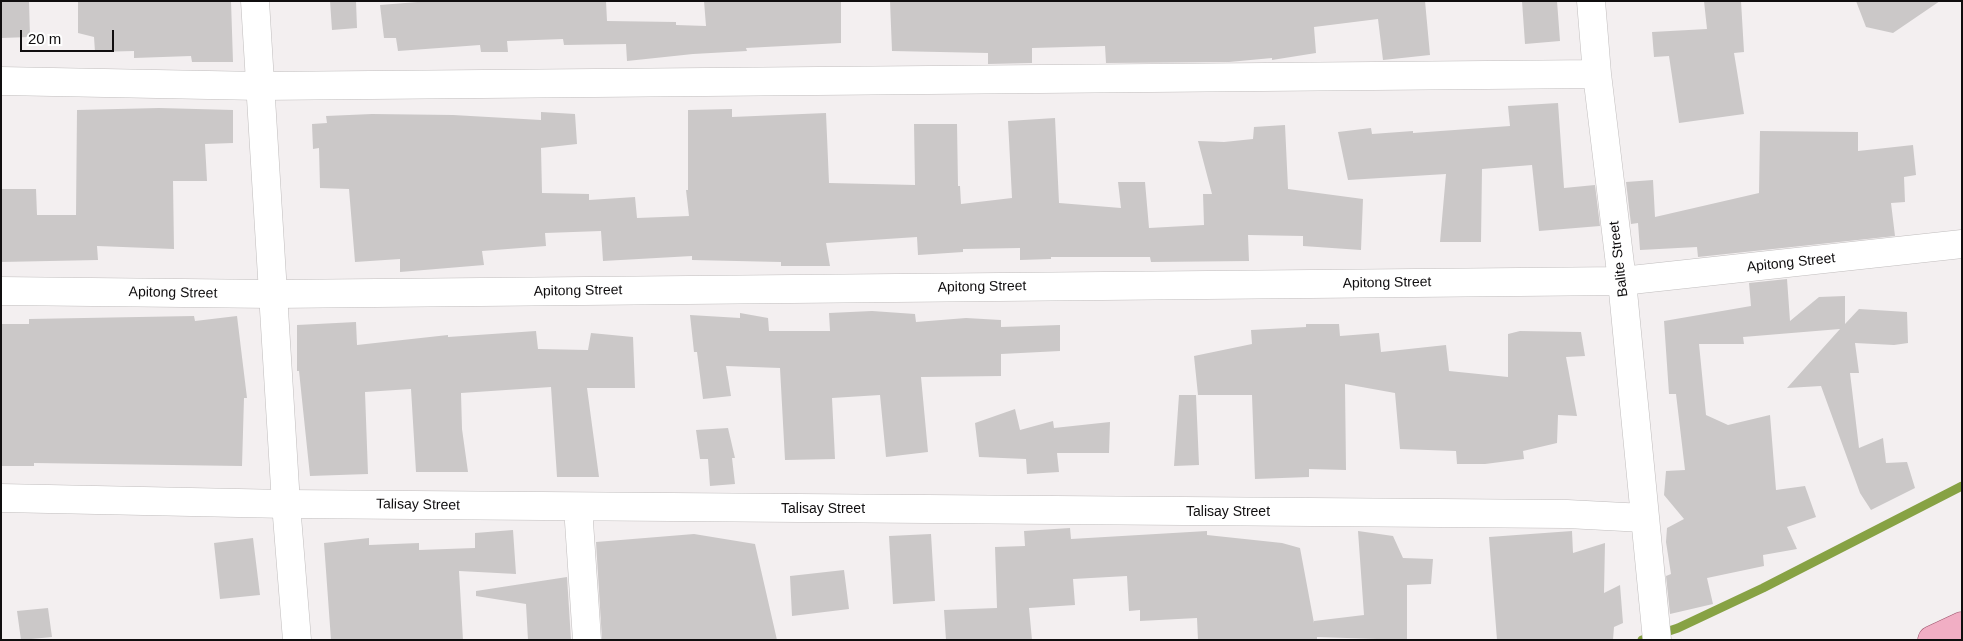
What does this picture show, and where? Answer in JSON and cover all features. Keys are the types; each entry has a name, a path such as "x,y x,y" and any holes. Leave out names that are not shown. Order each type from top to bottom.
{"main road":[{"path":"1932,640 1962,626"}],"street":[{"path":"255,1 286,504 297,640"},
{"name":"Balite Street","path":"1591,1 1597,74 1622,281 1656,633"},
{"path":"1,81 260,86 1597,74"},
{"name":"Apitong Street","path":"1,291 273,294 1622,281 1962,244"},
{"name":"Talisay Street","path":"1,498 286,504 578,507 1567,514 1644,518"},
{"path":"578,507 587,640"}],"building":[{"path":"1,1 29,1 30,37 1,38"},
{"path":"78,1 231,1 233,62 192,62 191,56 134,58 134,51 95,52 94,37 78,33"},
{"path":"330,1 356,1 357,28 332,30"},
{"path":"430,1 606,1 607,21 676,22 676,25 706,26 704,1 841,1 841,43 746,48 747,51 627,61 626,44 564,45 563,39 507,41 508,52 481,52 480,45 398,51 396,38 384,38 380,5"},
{"path":"890,1 1425,1 1430,55 1383,60 1378,19 1314,27 1316,53 1272,60 1272,58 1229,62 1106,63 1105,46 1032,48 1032,63 988,64 988,53 892,51"},
{"path":"1522,1 1557,1 1560,41 1525,44"},
{"path":"1704,1 1741,1 1744,52 1734,53 1744,114 1679,123 1669,56 1654,57 1652,32 1707,29"},
{"path":"1856,1 1940,1 1893,33 1866,27"},
{"path":"1558,103 1564,188 1595,185 1600,226 1539,231 1532,165 1482,169 1481,242 1440,242 1446,174 1348,180 1338,132 1371,128 1372,134 1413,131 1413,133 1510,126 1508,106"},
{"path":"159,108 233,110 233,143 205,144 207,181 173,181 174,249 97,246 98,260 1,262 1,189 36,189 37,215 76,215 77,110"},
{"path":"732,109 732,117 826,113 829,183 915,185 914,124 957,124 958,186 960,186 961,204 1012,198 1008,121 1055,118 1059,203 1121,208 1118,182 1145,182 1149,228 1204,225 1203,194 1212,194 1198,141 1224,142 1253,139 1254,127 1285,125 1288,189 1363,199 1361,250 1303,246 1303,236 1248,235 1249,261 1151,262 1150,257 1051,257 1051,259 1020,260 1020,248 963,249 963,252 918,255 917,237 826,243 830,266 781,266 781,262 692,260 692,256 603,261 601,231 545,233 546,246 482,251 484,265 400,272 400,259 355,262 349,189 320,188 319,148 313,149 312,124 327,123 326,116 372,114 453,115 541,120 541,112 575,114 577,144 541,148 542,193 589,194 589,200 635,197 637,218 689,216 686,190 688,190 688,110"},
{"path":"1760,131 1858,132 1858,151 1913,145 1916,175 1904,177 1905,202 1891,203 1895,236 1698,257 1697,247 1640,250 1638,223 1631,224 1626,182 1653,180 1655,217 1759,193"},
{"path":"1787,279 1790,321 1819,297 1845,296 1845,324 1859,309 1907,312 1908,343 1894,345 1855,343 1859,373 1850,373 1859,448 1883,438 1886,463 1907,462 1915,488 1871,510 1860,493 1821,386 1787,388 1840,329 1743,337 1744,344 1699,344 1706,415 1728,425 1770,415 1776,490 1805,486 1816,517 1787,527 1797,549 1763,555 1764,566 1707,578 1713,604 1670,614 1666,576 1671,574 1666,542 1667,528 1684,519 1664,495 1666,471 1685,470 1676,394 1669,394 1664,321 1751,306 1749,283"},
{"path":"872,311 915,314 916,322 966,318 1001,320 1001,327 1060,325 1060,351 1001,354 1001,376 921,377 928,452 886,457 880,395 832,398 835,459 785,460 780,368 726,366 731,396 703,399 697,352 694,352 690,315 740,318 740,313 768,318 769,331 830,331 829,313"},
{"path":"194,316 195,321 237,316 247,398 244,398 242,466 34,463 34,466 1,466 1,324 29,324 29,319"},
{"path":"356,322 357,345 448,335 448,337 536,331 538,349 588,350 591,333 633,337 635,388 587,388 599,477 557,477 551,387 461,393 462,429 468,472 416,472 411,389 365,392 368,474 310,476 299,371 297,371 297,325"},
{"path":"1306,324 1339,324 1340,336 1379,333 1381,352 1446,345 1449,371 1508,377 1508,334 1520,331 1581,332 1585,356 1566,357 1577,416 1558,415 1557,443 1523,451 1524,459 1485,464 1457,464 1456,451 1400,449 1395,393 1345,384 1346,470 1309,469 1309,477 1255,479 1252,395 1198,395 1194,356 1252,344 1251,330 1306,327"},
{"path":"1179,395 1196,395 1199,465 1174,466"},
{"path":"1015,409 1020,430 1053,421 1054,428 1110,422 1109,453 1057,453 1059,472 1027,474 1026,459 979,457 975,423"},
{"path":"728,428 735,458 732,458 735,484 710,486 708,459 700,459 696,430"},
{"path":"1070,528 1071,539 1207,531 1207,535 1282,543 1300,548 1314,623 1314,621 1364,615 1358,531 1393,536 1403,558 1433,559 1431,584 1407,585 1407,640 1317,637 1317,640 1198,640 1197,618 1140,621 1140,610 1129,611 1127,576 1073,579 1075,605 1029,608 1032,640 946,640 944,610 997,608 995,547 1025,546 1024,531"},
{"path":"513,530 516,574 459,571 463,640 331,640 324,543 369,538 369,545 419,543 419,550 475,548 475,533"},
{"path":"1572,531 1573,553 1605,543 1604,593 1620,585 1623,623 1614,627 1613,640 1497,640 1489,537"},
{"path":"694,534 755,544 777,640 602,640 596,542"},
{"path":"931,534 935,601 893,604 889,536"},
{"path":"253,538 260,595 220,599 214,543"},
{"path":"844,570 849,609 792,616 790,576"},
{"path":"567,577 571,640 528,640 526,604 476,596 476,591"},
{"path":"48,608 52,637 21,640 17,611"}],"waterway":[{"path":"1642,640 1678,628 1763,588 1962,486"}]}
